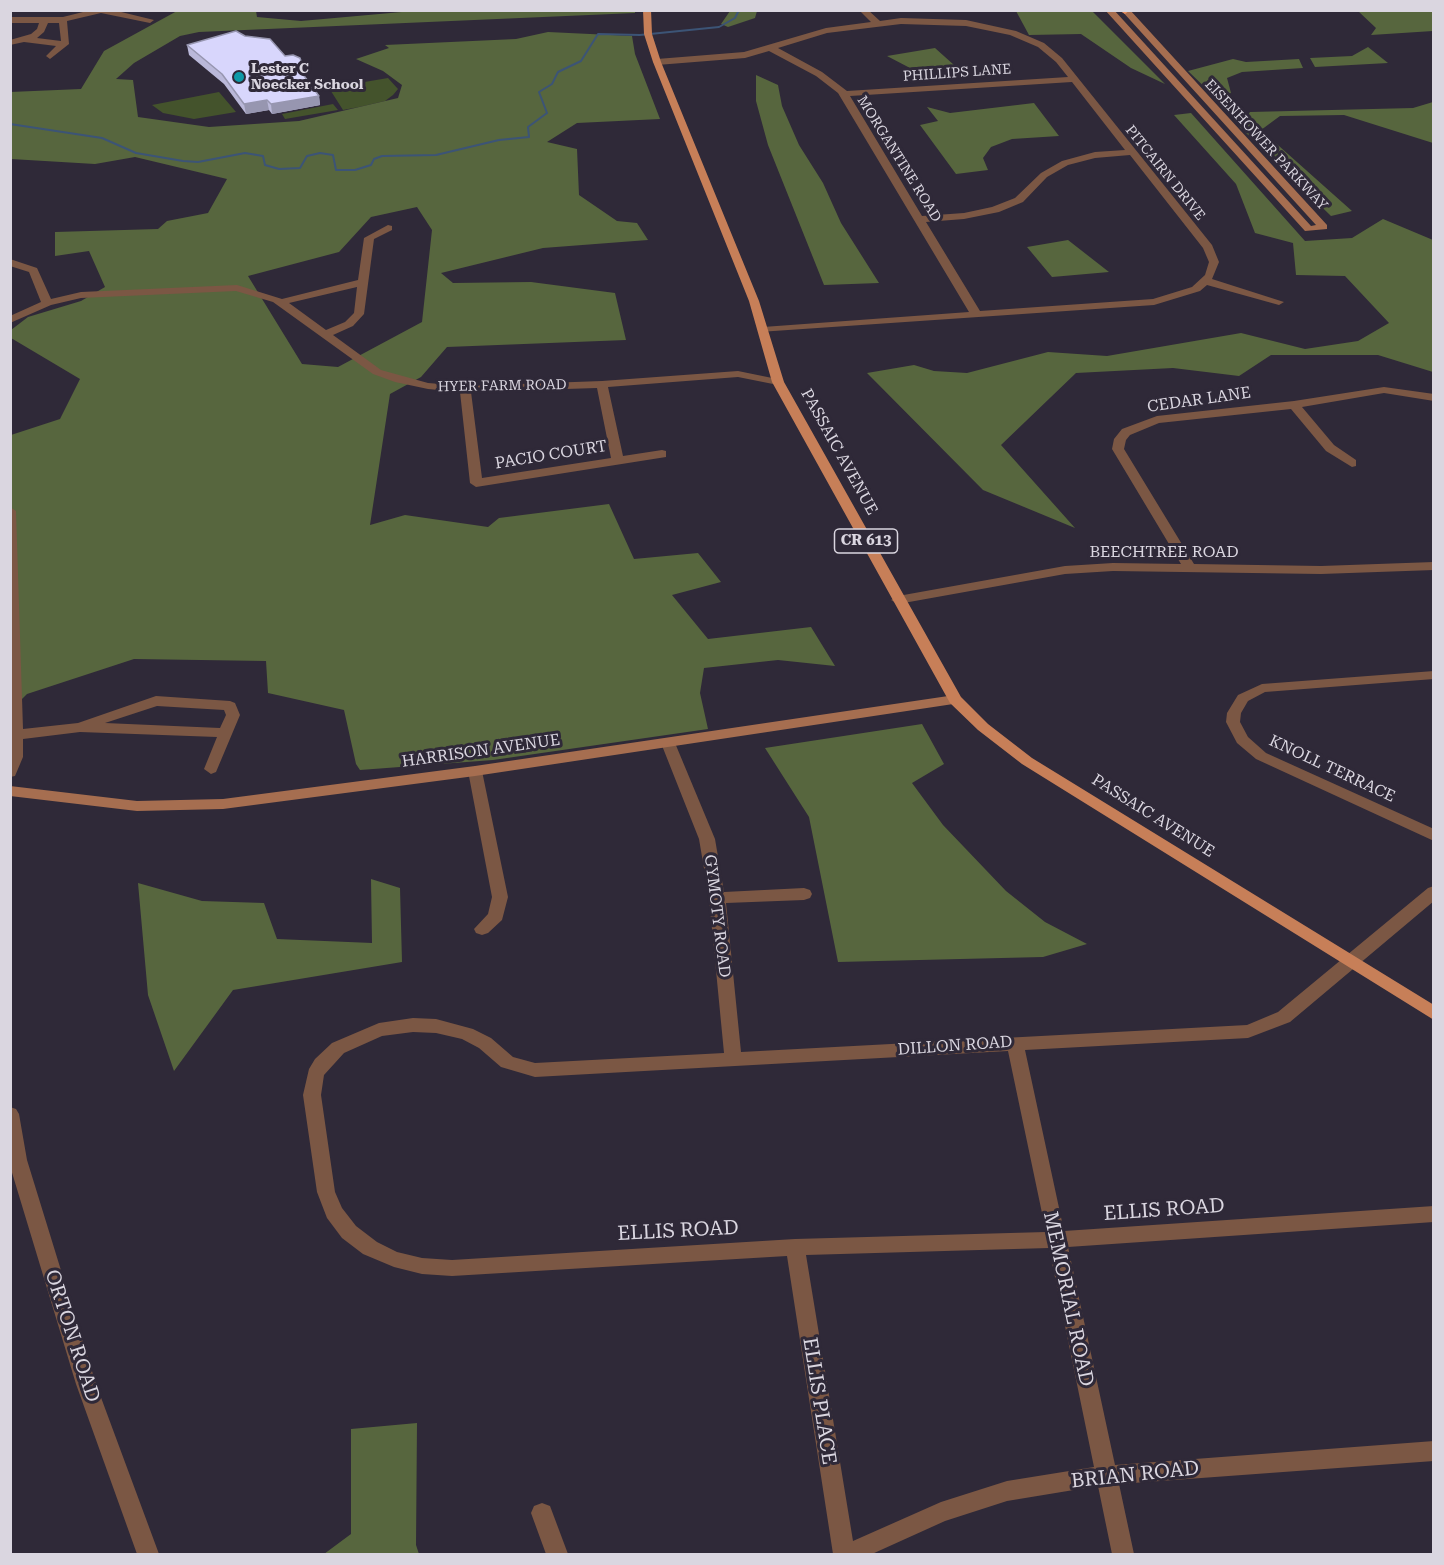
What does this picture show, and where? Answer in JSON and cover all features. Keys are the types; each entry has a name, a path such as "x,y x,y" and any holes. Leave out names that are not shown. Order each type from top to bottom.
{"main road":[{"name":"PASSAIC AVENUE","path":"647,10 648,35 657,62 754,301 778,382 955,699 983,728 1027,761 1434,1014"}],"street":[{"path":"863,10 877,23"},
{"name":"EISENHOWER PARKWAY","path":"1109,10 1309,230 1323,227 1125,11"},
{"path":"10,20 63,20 103,11 124,12 150,20"},
{"path":"63,20 65,44"},
{"path":"10,43 37,34 44,21"},
{"name":"PITCAIRN DRIVE","path":"657,62 729,57 771,48 826,31 877,23 940,21 1002,30 1048,50 1073,79 1211,252 1214,267 1206,281"},
{"path":"24,39 65,44"},
{"path":"50,56 65,44"},
{"name":"MORGANTINE ROAD","path":"771,48 819,74 844,94 976,314"},
{"name":"PHILLIPS LANE","path":"844,94 1073,79"},
{"path":"921,219 964,216 995,210 1019,200 1044,175 1065,163 1095,155 1130,152"},
{"path":"324,335 356,319 369,238 388,228"},
{"path":"10,262 33,270 47,303"},
{"path":"763,330 1154,302 1189,293 1206,281 1279,302"},
{"path":"281,302 363,282"},
{"name":"HYER FARM ROAD","path":"10,320 47,303 96,294 220,287 253,291 281,302 365,366 388,377 428,386 465,389 602,384 738,374 757,370 772,360"},
{"name":"HYER FARM ROAD","path":"738,374 778,382"},
{"name":"PACIO COURT","path":"602,384 618,461"},
{"name":"PACIO COURT","path":"465,389 476,483 662,454"},
{"name":"CEDAR LANE","path":"1190,568 1118,448 1120,439 1134,428 1157,420 1294,405 1384,390 1434,398"},
{"path":"1294,405 1330,448 1352,463"},
{"path":"10,511 15,735 13,755 16,758 10,772"},
{"name":"BEECHTREE ROAD","path":"898,600 1065,570 1113,567 1321,570 1434,567"},
{"name":"KNOLL TERRACE","path":"1434,675 1262,688 1243,698 1234,713 1233,722 1242,740 1261,756 1434,836"},
{"name":"HARRISON AVENUE","path":"10,791 137,806 223,804 476,771 955,699"},
{"path":"80,727 156,701 230,706 233,715 211,769"},
{"path":"15,735 80,727 226,733"},
{"name":"GYMOTY ROAD","path":"668,743 707,839 717,898 733,1060"},
{"path":"476,771 500,897 495,915 482,929"},
{"name":"DILLON ROAD","path":"535,1070 1260,1028 1284,1017 1352,963 1434,892"},
{"path":"717,898 804,894"},
{"name":"ELLIS ROAD","path":"535,1070 507,1062 485,1043 467,1034 435,1026 413,1025 379,1030 333,1052 315,1074 312,1095 326,1192 341,1222 359,1240 381,1254 408,1263 437,1268 795,1247 1055,1240 1434,1214"},
{"name":"MEMORIAL ROAD","path":"1015,1042 1123,1554"},
{"name":"ORTON ROAD","path":"10,1114 18,1160 86,1384 148,1554"},
{"name":"ELLIS PLACE","path":"795,1247 844,1554"},
{"name":"BRIAN ROAD","path":"849,1554 941,1512 1007,1491 1106,1475 1434,1451"},
{"path":"542,1513 557,1554"}],"green space":[{"path":"424,10 635,11 635,13 199,32 180,36 134,63 116,79 133,80 138,117 209,127 299,121 398,98 402,85 383,71 356,59 389,48 385,45 516,39 548,32 632,36 635,54 660,119 577,123 547,142 577,149 579,195 617,221 637,223 648,240 543,248 441,273 453,283 531,282 615,293 626,340 447,347 421,377 390,394 370,525 405,515 488,527 499,518 609,504 634,559 698,553 721,582 672,595 708,639 811,627 835,666 778,660 704,668 700,693 708,729 493,760 360,770 356,764 344,710 268,693 266,661 134,659 27,694 11,710 11,435 60,419 80,379 11,338 11,330 28,317 81,301 105,287 89,251 55,256 55,232 158,229 167,221 208,213 227,179 135,157 95,164 11,159 10,92 81,89 104,51 177,11 256,11 257,17 301,21","holes":["417,207 432,230 422,322 338,367 302,364 248,276 339,252 371,217"]},
{"path":"730,11 757,11 755,18 728,27 721,24"},
{"path":"1016,11 1092,11 1165,84 1131,68 1081,34 1029,35"},
{"path":"1358,11 1433,11 1433,31 1371,35 1376,28"},
{"path":"1368,47 1388,63 1315,67 1310,58 1352,56"},
{"path":"935,48 954,65 910,68 887,56"},
{"path":"1233,59 1246,62 1299,59 1303,68 1242,72 1227,78 1231,93 1215,97 1188,71"},
{"path":"756,75 778,85 782,106 799,145 823,183 841,223 879,283 824,285 768,145 756,101"},
{"path":"388,78 398,89 385,101 343,110 329,88"},
{"path":"219,92 236,112 194,119 163,113 152,105"},
{"path":"1433,102 1433,143 1344,115 1280,116 1261,130 1352,211 1331,216 1240,127 1250,112 1413,108"},
{"path":"1034,103 1059,136 1012,139 991,147 983,158 988,170 956,174 920,125 938,121 927,107 950,113"},
{"path":"333,104 338,110 285,119 282,114"},
{"path":"1191,113 1305,241 1352,238 1383,219 1433,240 1433,372 1378,355 1271,355 1239,376 1173,368 1076,373 1001,445 1075,528 983,490 867,373 914,365 934,371 967,373 1048,352 1107,356 1241,333 1305,349 1358,341 1389,323 1345,276 1296,275 1293,243 1255,233 1236,184 1174,115"},
{"path":"1068,240 1109,272 1052,277 1027,247"},
{"path":"922,724 944,764 912,783 943,825 1006,891 1045,922 1087,944 1043,957 838,962 809,817 765,748"},
{"path":"371,879 400,888 402,962 233,990 174,1071 148,995 138,883 202,901 264,903 277,939 372,943"},
{"path":"417,1423 416,1545 419,1554 324,1554 351,1534 351,1429"}],"building":[{"name":"Lester C Noecker School","path":"236,31 245,36 270,39 285,56 293,55 300,58 302,64 299,69 319,96 271,104 267,100 244,104 222,74 187,45"}],"waterway":[{"path":"10,124 102,138 136,153 183,161 198,162 245,153 263,156 265,165 279,169 300,168 307,156 320,153 333,155 336,170 355,170 371,165 374,159 382,156 436,155 499,140 529,137 528,127 547,113 539,92 552,84 558,72 581,61 598,34 640,35 719,27 735,18 739,10"}],"place":[{"name":"Lester C Noecker School","path":"239,77"}]}
